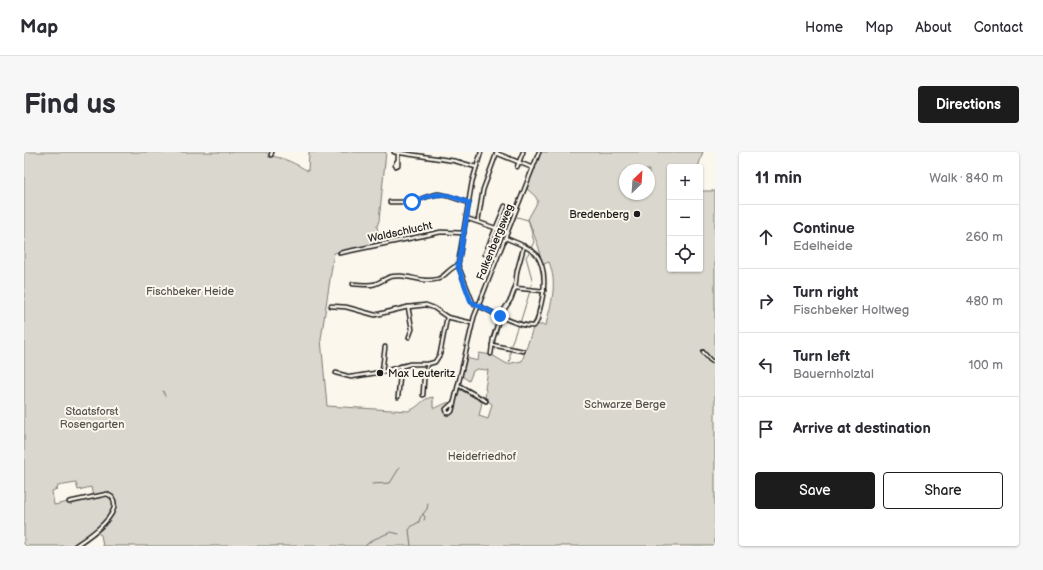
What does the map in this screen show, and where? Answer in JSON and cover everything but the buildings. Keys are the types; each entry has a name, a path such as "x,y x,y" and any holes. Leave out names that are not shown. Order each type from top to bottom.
{"street":[{"path":"394,152 455,161 476,167"},
{"path":"481,152 476,167 458,266 471,302 500,316 531,327 534,326 537,321 544,291 543,276 538,258 533,252 524,246 505,238"},
{"path":"517,167 523,152"},
{"name":"Falkenbergsweg","path":"454,402 472,323 539,152"},
{"path":"397,161 398,153"},
{"path":"478,221 483,190 496,153 533,168"},
{"path":"390,202 412,202 438,194 469,203"},
{"path":"497,258 485,254 505,206"},
{"path":"466,218 508,232"},
{"name":"Waldschlucht","path":"340,253 441,232 464,233"},
{"path":"491,354 495,331 500,316 511,299 515,288 517,271 524,246"},
{"path":"353,284 373,284 390,276 436,280 442,277 450,269 458,266"},
{"path":"515,288 544,291"},
{"path":"331,306 352,308 376,315 408,307 426,305 434,308 447,317 472,323"},
{"path":"408,307 412,329 409,337"},
{"path":"336,373 351,377 382,372 410,364 428,364 435,362 439,357 447,317"},
{"path":"492,345 523,351"},
{"path":"382,372 384,347"},
{"path":"703,352 715,363"},
{"path":"423,395 424,379 428,364"},
{"path":"398,397 401,366"},
{"path":"458,385 486,401"},
{"path":"69,502 107,494 112,496 114,503 114,508 110,515 98,530 75,546"}],"green space":[{"name":"Fischbeker Heide","path":"24,152 265,152 271,156 281,158 308,171 309,152 386,152 379,221 377,226 379,245 334,253 321,339 327,406 408,411 416,407 425,399 433,397 433,408 451,403 444,408 446,413 450,414 453,413 458,390 461,390 482,402 479,416 488,419 492,404 485,399 488,370 477,369 473,371 469,381 462,376 466,358 478,361 479,353 492,355 507,364 522,361 533,328 537,325 546,325 552,301 552,270 549,262 541,265 537,254 540,253 539,248 528,219 538,201 527,189 528,182 540,152 703,152 699,164 667,164 667,272 703,272 703,191 715,191 715,546 103,546 101,535 97,533 73,546 24,546","holes":["76,483 78,490 91,487 93,497 54,505 52,491 57,489 58,486"]}],"waterway":[{"path":"529,182 540,152"},
{"path":"509,232 526,188"},
{"path":"517,217 528,220 529,222 534,242 531,248"},
{"path":"530,251 526,257 532,279 531,287"},
{"path":"481,304 492,274"},
{"path":"520,323 530,291"},
{"path":"476,316 479,309"},
{"path":"510,348 518,325"},
{"path":"509,362 510,350"},
{"path":"163,391 165,396"},
{"path":"372,484 390,483 400,467"},
{"path":"424,520 425,517 423,514 427,509 428,503"},
{"path":"411,546 409,530 412,526 419,522 423,514"},
{"path":"366,545 372,540 391,532 399,534"}],"place":[{"name":"Bredenberg","path":"637,214"},
{"name":"Max Leuteritz","path":"380,373"}],"route":[{"path":"412,202 438,194 469,203 458,266 471,302 500,316"}],"park label":[{"name":"Schwarze Berge","path":"625,404"},
{"name":"Staatsforst Rosengarten","path":"92,417"},
{"name":"Heidefriedhof","path":"482,456"}]}
